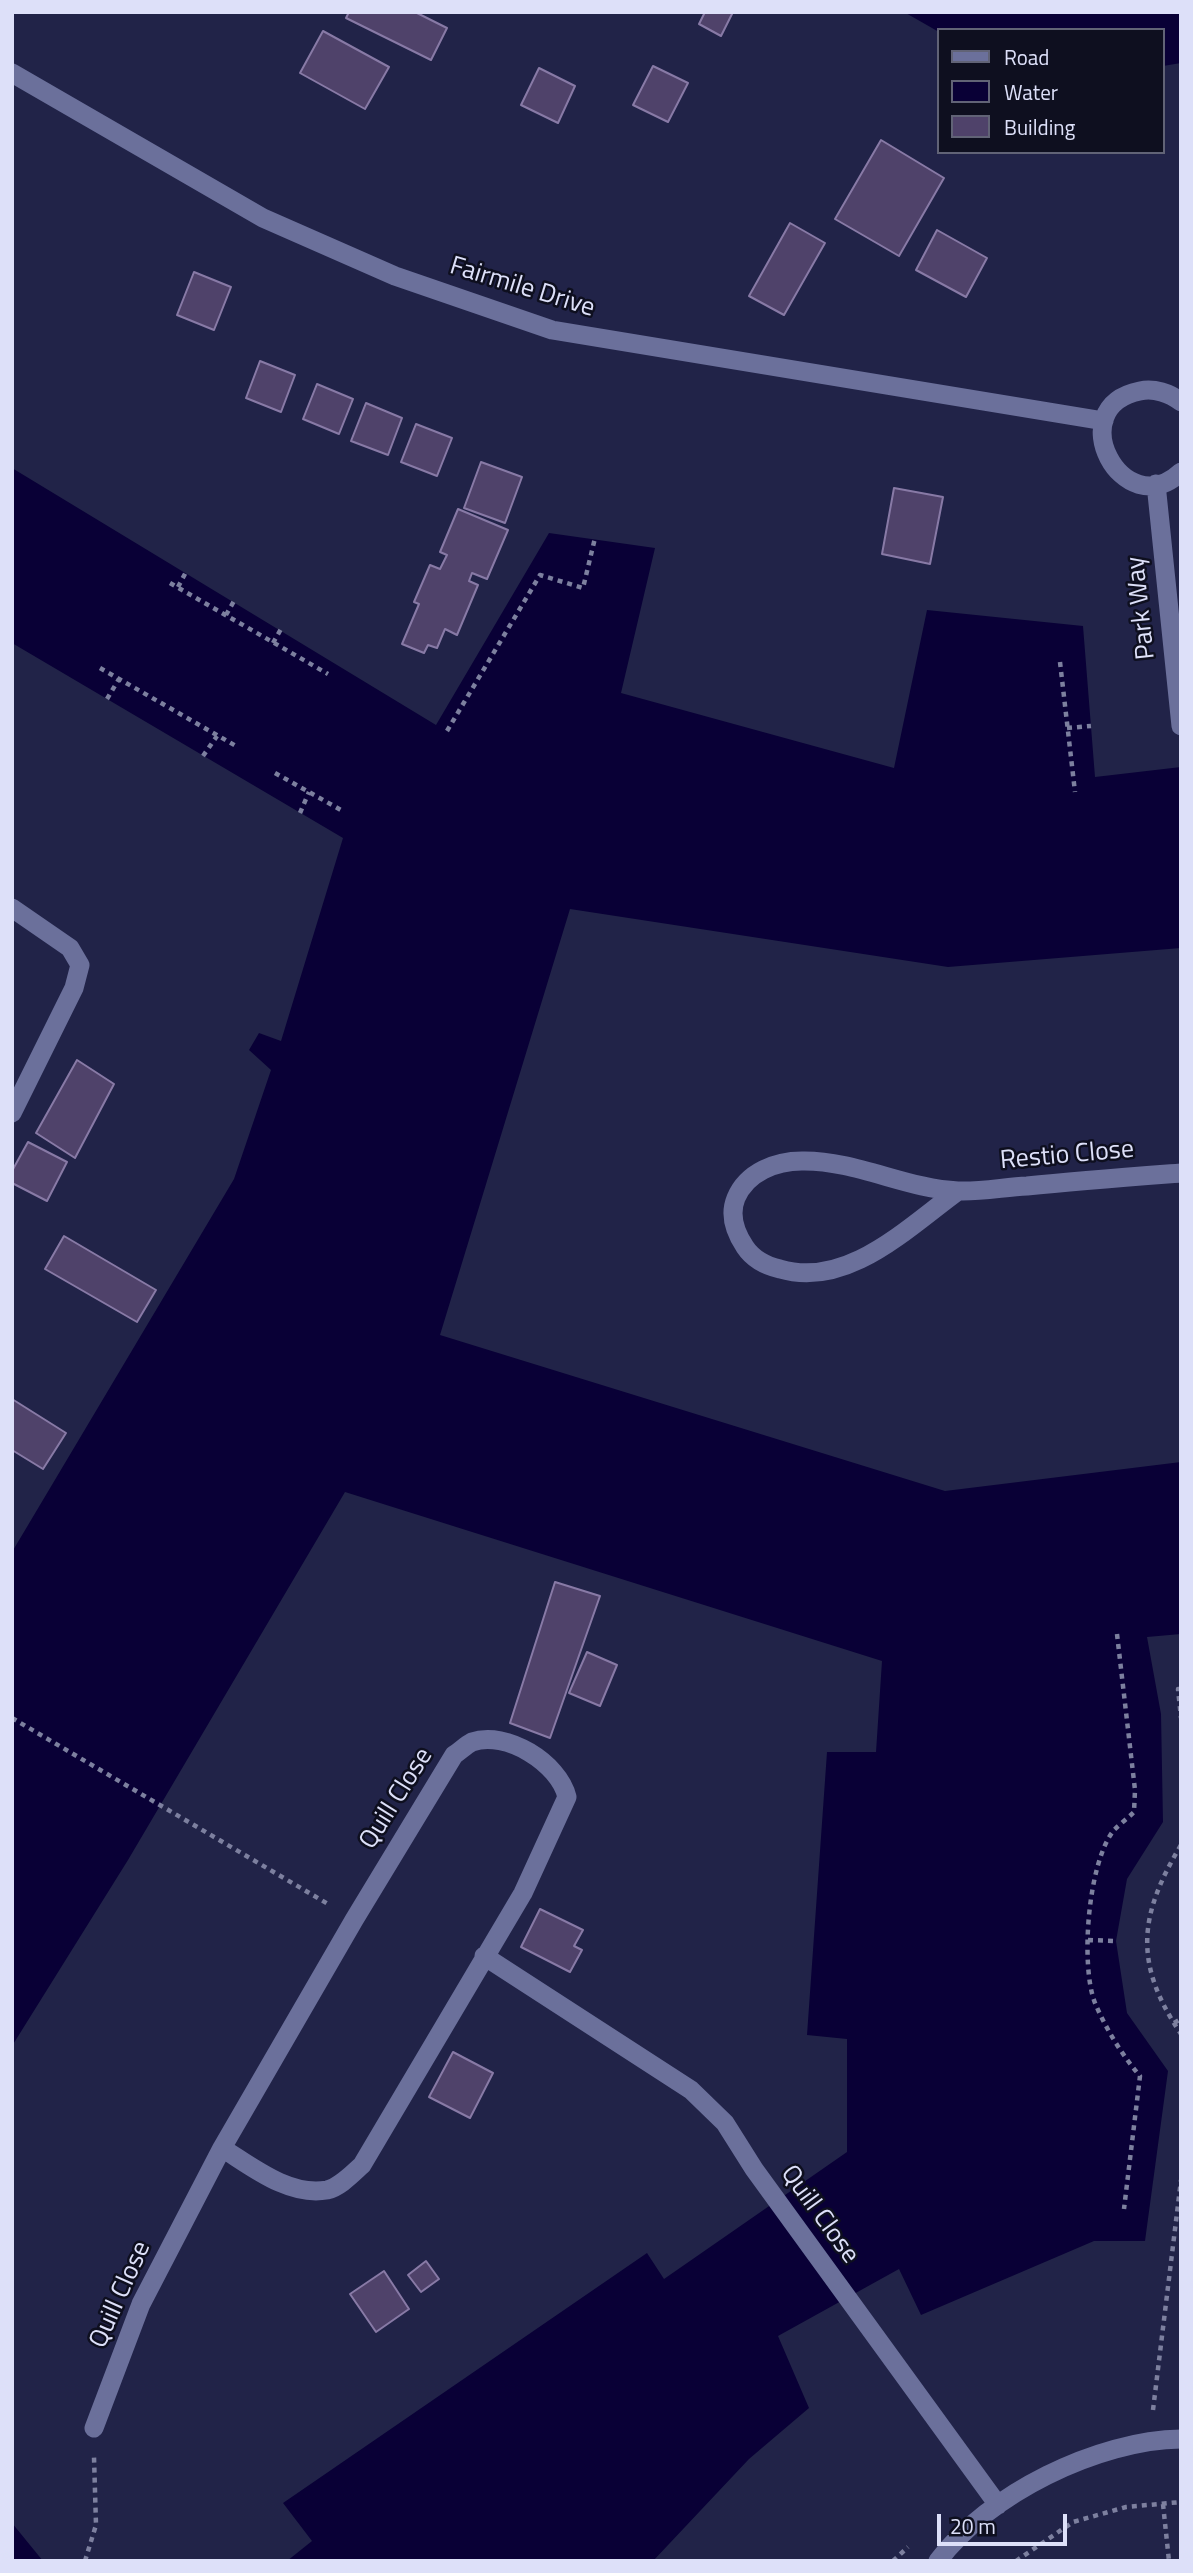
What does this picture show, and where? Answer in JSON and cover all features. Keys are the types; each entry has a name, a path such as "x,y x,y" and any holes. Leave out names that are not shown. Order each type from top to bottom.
{"street":[{"name":"Fairmile Drive","path":"12,73 262,218 395,276 552,330 1104,421"},
{"path":"1181,402 1161,391 1143,390 1126,395 1113,406 1104,421 1101,440 1107,460 1119,475 1137,484 1156,484 1174,478 1181,472"},
{"name":"Park Way","path":"1156,484 1181,726"},
{"path":"12,908 70,948 80,965 74,988 12,1113"},
{"name":"Restio Close","path":"958,1191 876,1250 844,1267 817,1274 797,1274 770,1266 750,1254 732,1220 736,1198 746,1182 765,1167 801,1160 835,1164 958,1191 1181,1173"},
{"name":"Quill Close","path":"94,2428 141,2304 222,2148 354,1920 454,1755 470,1743 486,1739 503,1741 528,1752 556,1774 565,1785 568,1797 523,1893 362,2165 345,2181 327,2190 300,2188 270,2179 222,2148"},
{"name":"Quill Close","path":"484,1956 691,2090 725,2123 754,2169 864,2324 998,2505"},
{"path":"938,2561 998,2505 1071,2462 1161,2440 1181,2440"}],"path":[{"path":"447,731 540,575 583,588 595,538"},
{"path":"178,587 186,572"},
{"path":"170,583 328,674"},
{"path":"226,615 234,601"},
{"path":"273,643 281,629"},
{"path":"1060,662 1075,792"},
{"path":"100,668 236,747"},
{"path":"107,699 119,679"},
{"path":"1067,728 1091,726"},
{"path":"203,756 217,736"},
{"path":"275,773 341,810"},
{"path":"300,813 309,792"},
{"path":"1117,1634 1135,1790 1134,1812 1113,1832 1101,1860 1090,1900 1087,1966 1094,2001 1127,2061 1140,2076 1124,2209"},
{"path":"1181,1689 1178,1689 1181,1718"},
{"path":"12,1717 354,1920"},
{"path":"1181,1844 1152,1899 1146,1943 1152,1976 1181,2034"},
{"path":"1088,1940 1116,1941"},
{"path":"1174,2023 1181,2019"},
{"path":"1153,2416 1181,2180"},
{"path":"85,2561 96,2525 94,2428"},
{"path":"1016,2561 1073,2522 1126,2507 1181,2502"},
{"path":"1163,2504 1169,2561"}],"water":[{"path":"904,12 1181,12 1181,63 1165,66 1165,28 937,28 937,31"},
{"path":"12,468 436,725 549,533 655,548 621,693 894,768 927,610 1083,626 1095,777 1181,767 1181,948 948,967 570,909 440,1335 945,1491 1181,1462 1181,1634 1147,1637 1161,1714 1163,1822 1127,1879 1116,1941 1127,2013 1168,2071 1145,2241 1094,2241 921,2315 899,2269 778,2336 809,2408 749,2459 653,2561 287,2561 312,2541 283,2503 647,2253 664,2279 847,2152 847,2039 807,2035 827,1752 876,1752 882,1661 345,1492 128,1860 12,2046 12,1552 234,1179 271,1070 249,1050 259,1033 281,1041 343,838 12,643"},
{"path":"12,2523 43,2561 12,2561"}],"building":[{"path":"349,12 415,12 447,28 431,60 346,18"},
{"path":"705,12 733,12 721,36 699,24"},
{"path":"323,31 389,67 365,109 300,73"},
{"path":"653,66 688,83 668,122 633,105"},
{"path":"539,68 575,86 558,123 521,105"},
{"path":"881,140 944,178 899,256 835,219"},
{"path":"790,223 825,243 784,315 749,296"},
{"path":"937,230 987,258 966,297 916,270"},
{"path":"194,272 231,287 214,330 177,315"},
{"path":"260,361 295,375 281,412 246,398"},
{"path":"317,384 353,399 339,434 303,419"},
{"path":"366,403 402,418 388,455 351,441"},
{"path":"416,424 452,438 437,476 401,462"},
{"path":"481,462 522,477 505,523 464,508"},
{"path":"894,488 943,497 930,564 882,554"},
{"path":"458,509 508,530 487,579 472,573 469,581 478,585 457,635 445,629 437,648 428,645 424,653 402,644 419,604 414,602 430,565 440,569 447,555 440,552"},
{"path":"77,1060 114,1084 75,1158 36,1133"},
{"path":"28,1142 67,1162 47,1201 12,1183 12,1171"},
{"path":"64,1236 156,1290 137,1322 45,1269"},
{"path":"12,1399 66,1433 43,1469 12,1450"},
{"path":"555,1582 600,1596 550,1738 510,1723"},
{"path":"587,1652 617,1665 600,1706 569,1693"},
{"path":"540,1909 583,1930 574,1946 582,1950 570,1972 521,1947"},
{"path":"453,2052 493,2073 470,2118 429,2097"},
{"path":"426,2261 439,2279 421,2292 408,2275"},
{"path":"384,2271 409,2309 376,2332 350,2294"}]}
